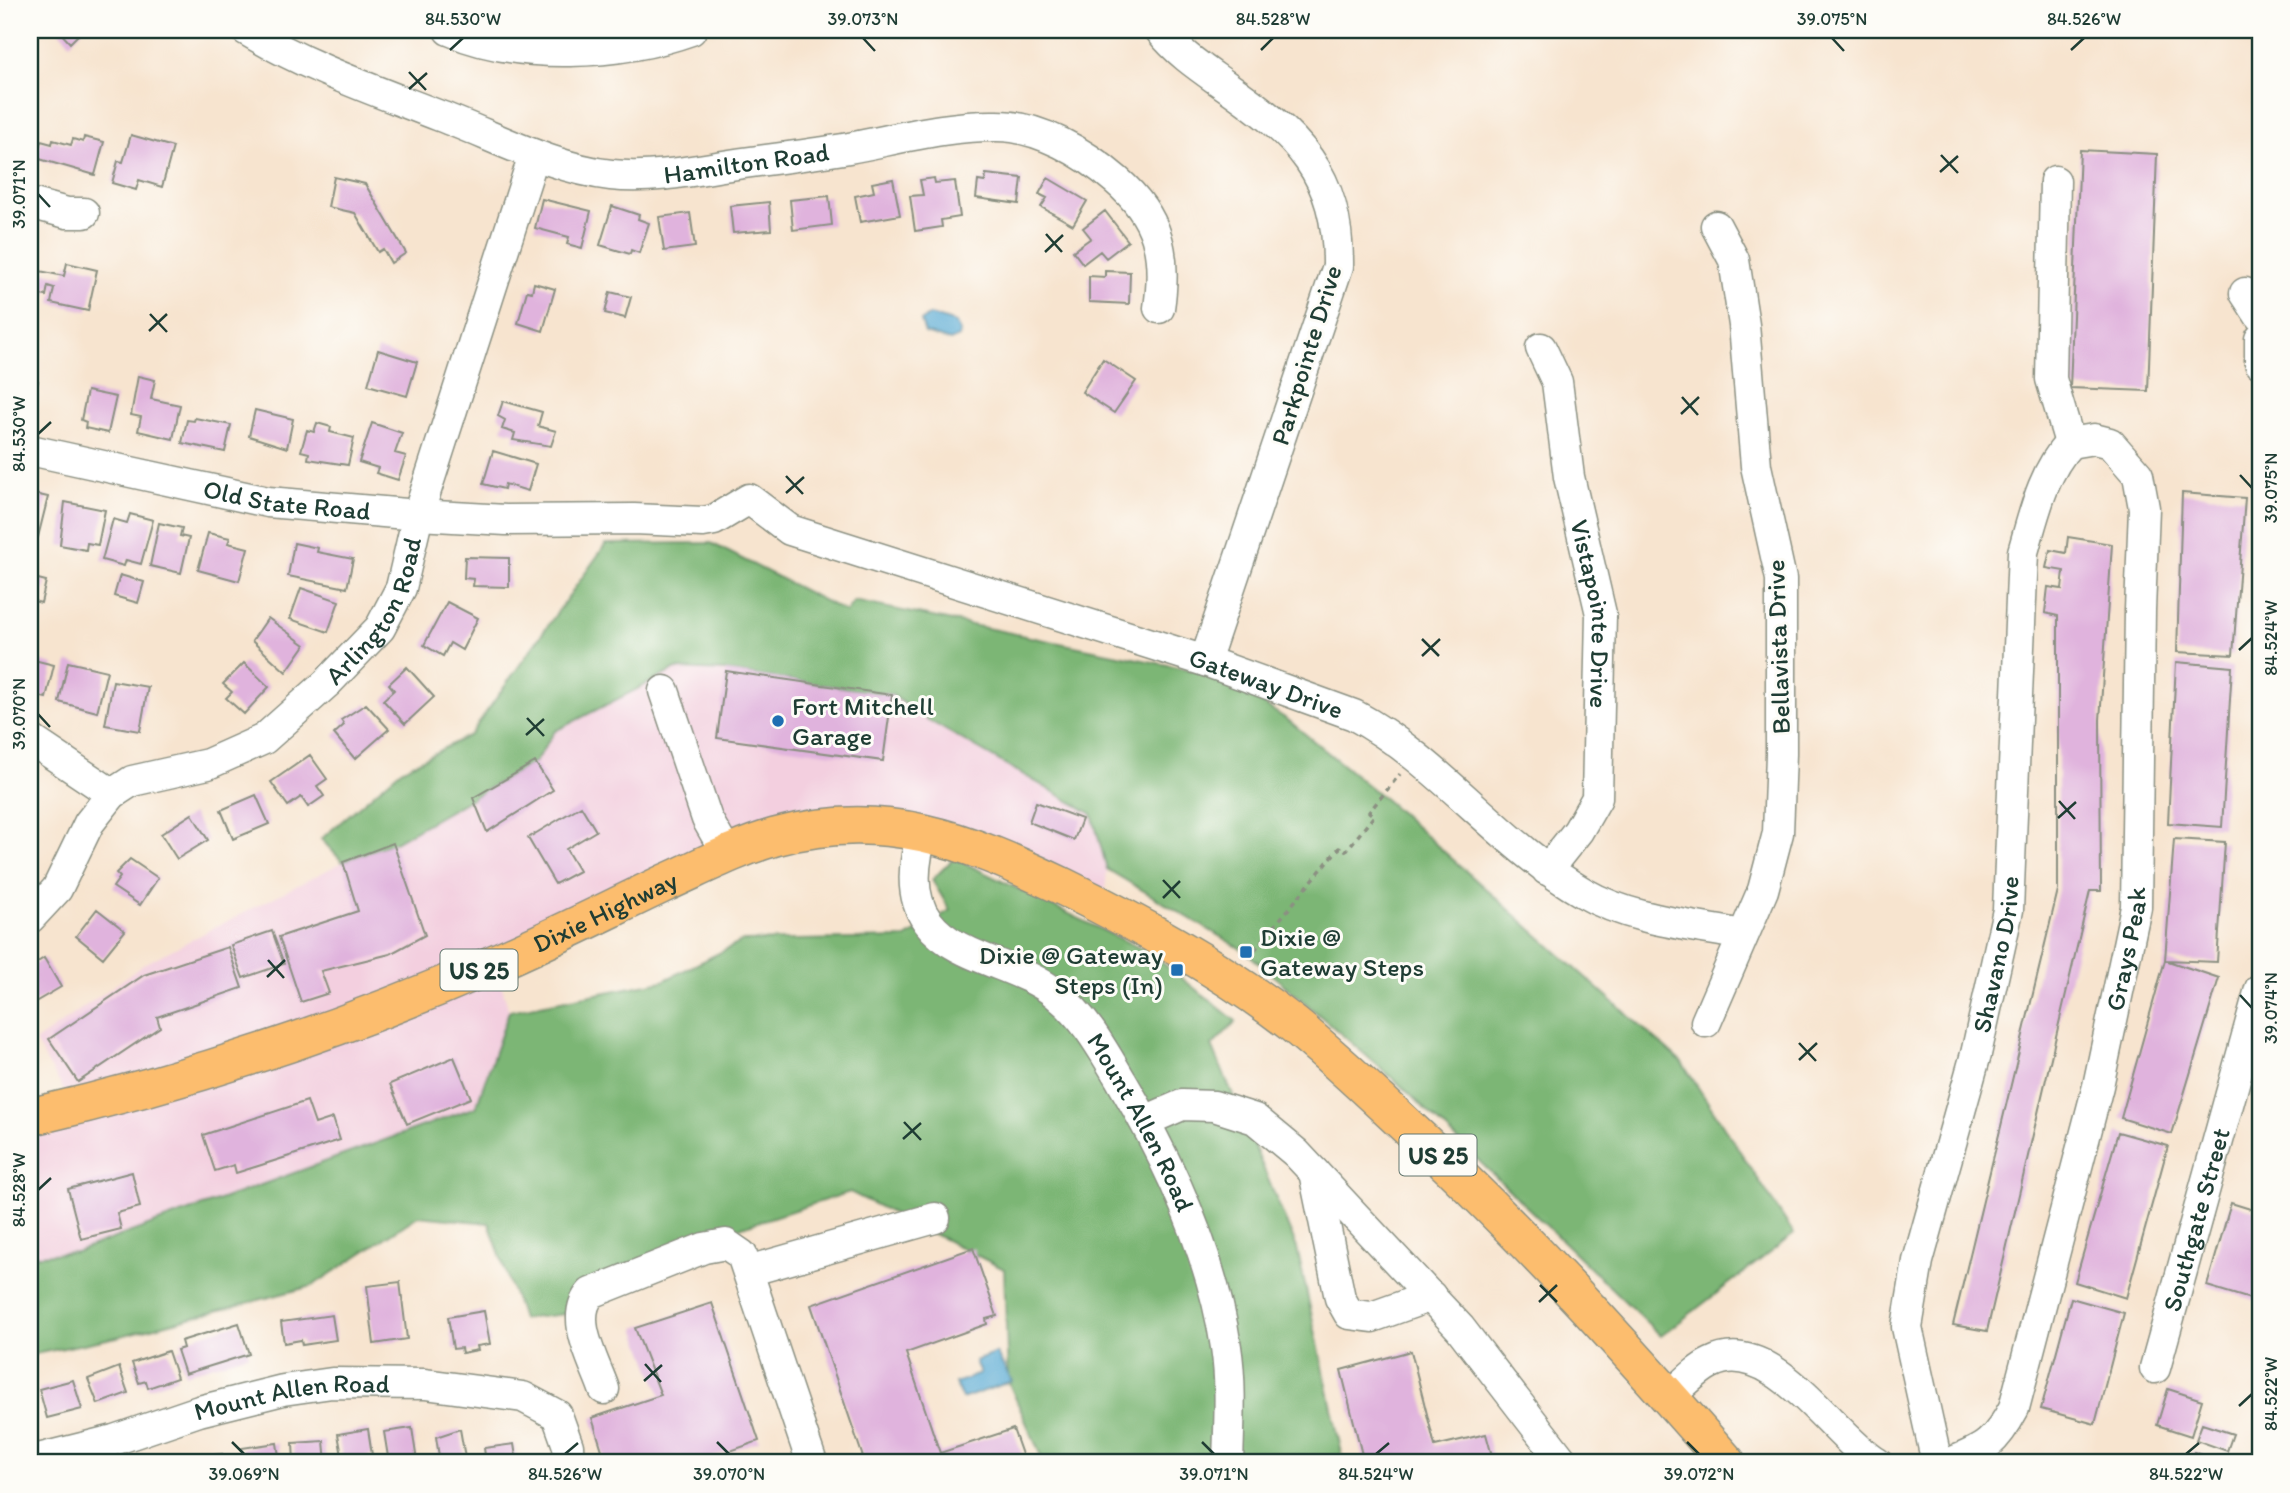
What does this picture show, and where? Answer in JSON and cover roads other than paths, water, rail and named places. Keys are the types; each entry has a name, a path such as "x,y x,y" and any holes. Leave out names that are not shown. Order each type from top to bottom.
{"main road":[{"name":"Dixie Highway","path":"30,1117 173,1081 377,1012 495,963 727,854 774,837 823,826 891,826 923,830 987,851 1104,906 1230,980 1292,1024 1444,1160 1569,1285 1669,1397"},
{"name":"US 25","path":"1669,1397 1727,1463"}],"street":[{"name":"Hamilton Road","path":"246,30 287,55 534,155 611,175 656,175 824,152 922,133 997,125 1021,129 1043,136 1105,170 1149,217 1158,233 1163,281 1159,308"},
{"path":"449,30 489,44 584,50 661,40 691,30"},
{"name":"Parkpointe Drive","path":"1160,30 1174,49 1254,105 1304,152 1331,201 1338,230 1338,266 1205,661"},
{"name":"Arlington Road","path":"30,918 57,889 89,823 112,794 132,781 208,764 264,739 327,683 380,628 401,588 418,515 534,155"},
{"path":"2055,181 2051,379 2070,443"},
{"path":"30,203 67,213 84,213"},
{"name":"Bellavista Drive","path":"1706,1021 1763,890 1778,833 1781,579 1756,466 1744,325 1734,260 1716,226"},
{"path":"2260,339 2260,363"},
{"name":"Vistapointe Drive","path":"1541,348 1558,382 1569,477 1601,614 1597,798 1578,831 1546,870"},
{"name":"Grays Peak","path":"1950,1463 1982,1451 2001,1432 2014,1408 2098,1086 2136,907 2144,508 2138,475 2110,443 2094,439 2070,443"},
{"name":"Shavano Drive","path":"1937,1463 1907,1327 1917,1261 1976,1054 2008,910 2022,552 2037,502 2056,457 2070,443"},
{"name":"Old State Road","path":"30,450 268,502 418,515 506,520 634,519 703,522 715,520 749,499"},
{"name":"Gateway Drive","path":"749,499 790,530 1205,661 1354,715 1376,727 1414,756 1546,870 1587,895 1625,909 1743,935"},
{"path":"664,691 707,819 727,854"},
{"path":"30,739 112,794"},
{"name":"Mount Allen Road","path":"923,830 915,859 916,895 930,924 944,939 1018,971 1055,993 1091,1029 1145,1121 1179,1187 1215,1295 1230,1384 1228,1463"},
{"name":"Southgate Street","path":"2155,1368 2225,1124 2260,989"},
{"path":"1145,1121 1182,1105 1214,1106 1255,1119 1314,1172 1460,1328 1564,1463"},
{"path":"1314,1172 1340,1298 1349,1314 1372,1317 1431,1296"},
{"path":"745,1263 935,1218"},
{"path":"604,1389 580,1317 583,1302 591,1293 705,1248 726,1244 745,1263 812,1463"},
{"path":"1669,1397 1710,1363 1729,1356 1753,1361 1799,1388 1861,1454 1877,1463"},
{"name":"Mount Allen Road","path":"30,1461 114,1440 211,1408 284,1390 332,1383 425,1384 523,1397 557,1415 568,1446 569,1463"}],"water":[{"path":"930,315 956,323 959,337 950,341 925,333 921,321"},
{"path":"996,1353 1012,1381 962,1399 955,1383 980,1374 975,1361"}],"place":[{"name":"Fort Mitchell Garage","path":"778,721"},
{"name":"Dixie @ Gateway Steps","path":"1246,952"},
{"name":"Dixie @ Gateway Steps (In)","path":"1177,970"}]}
